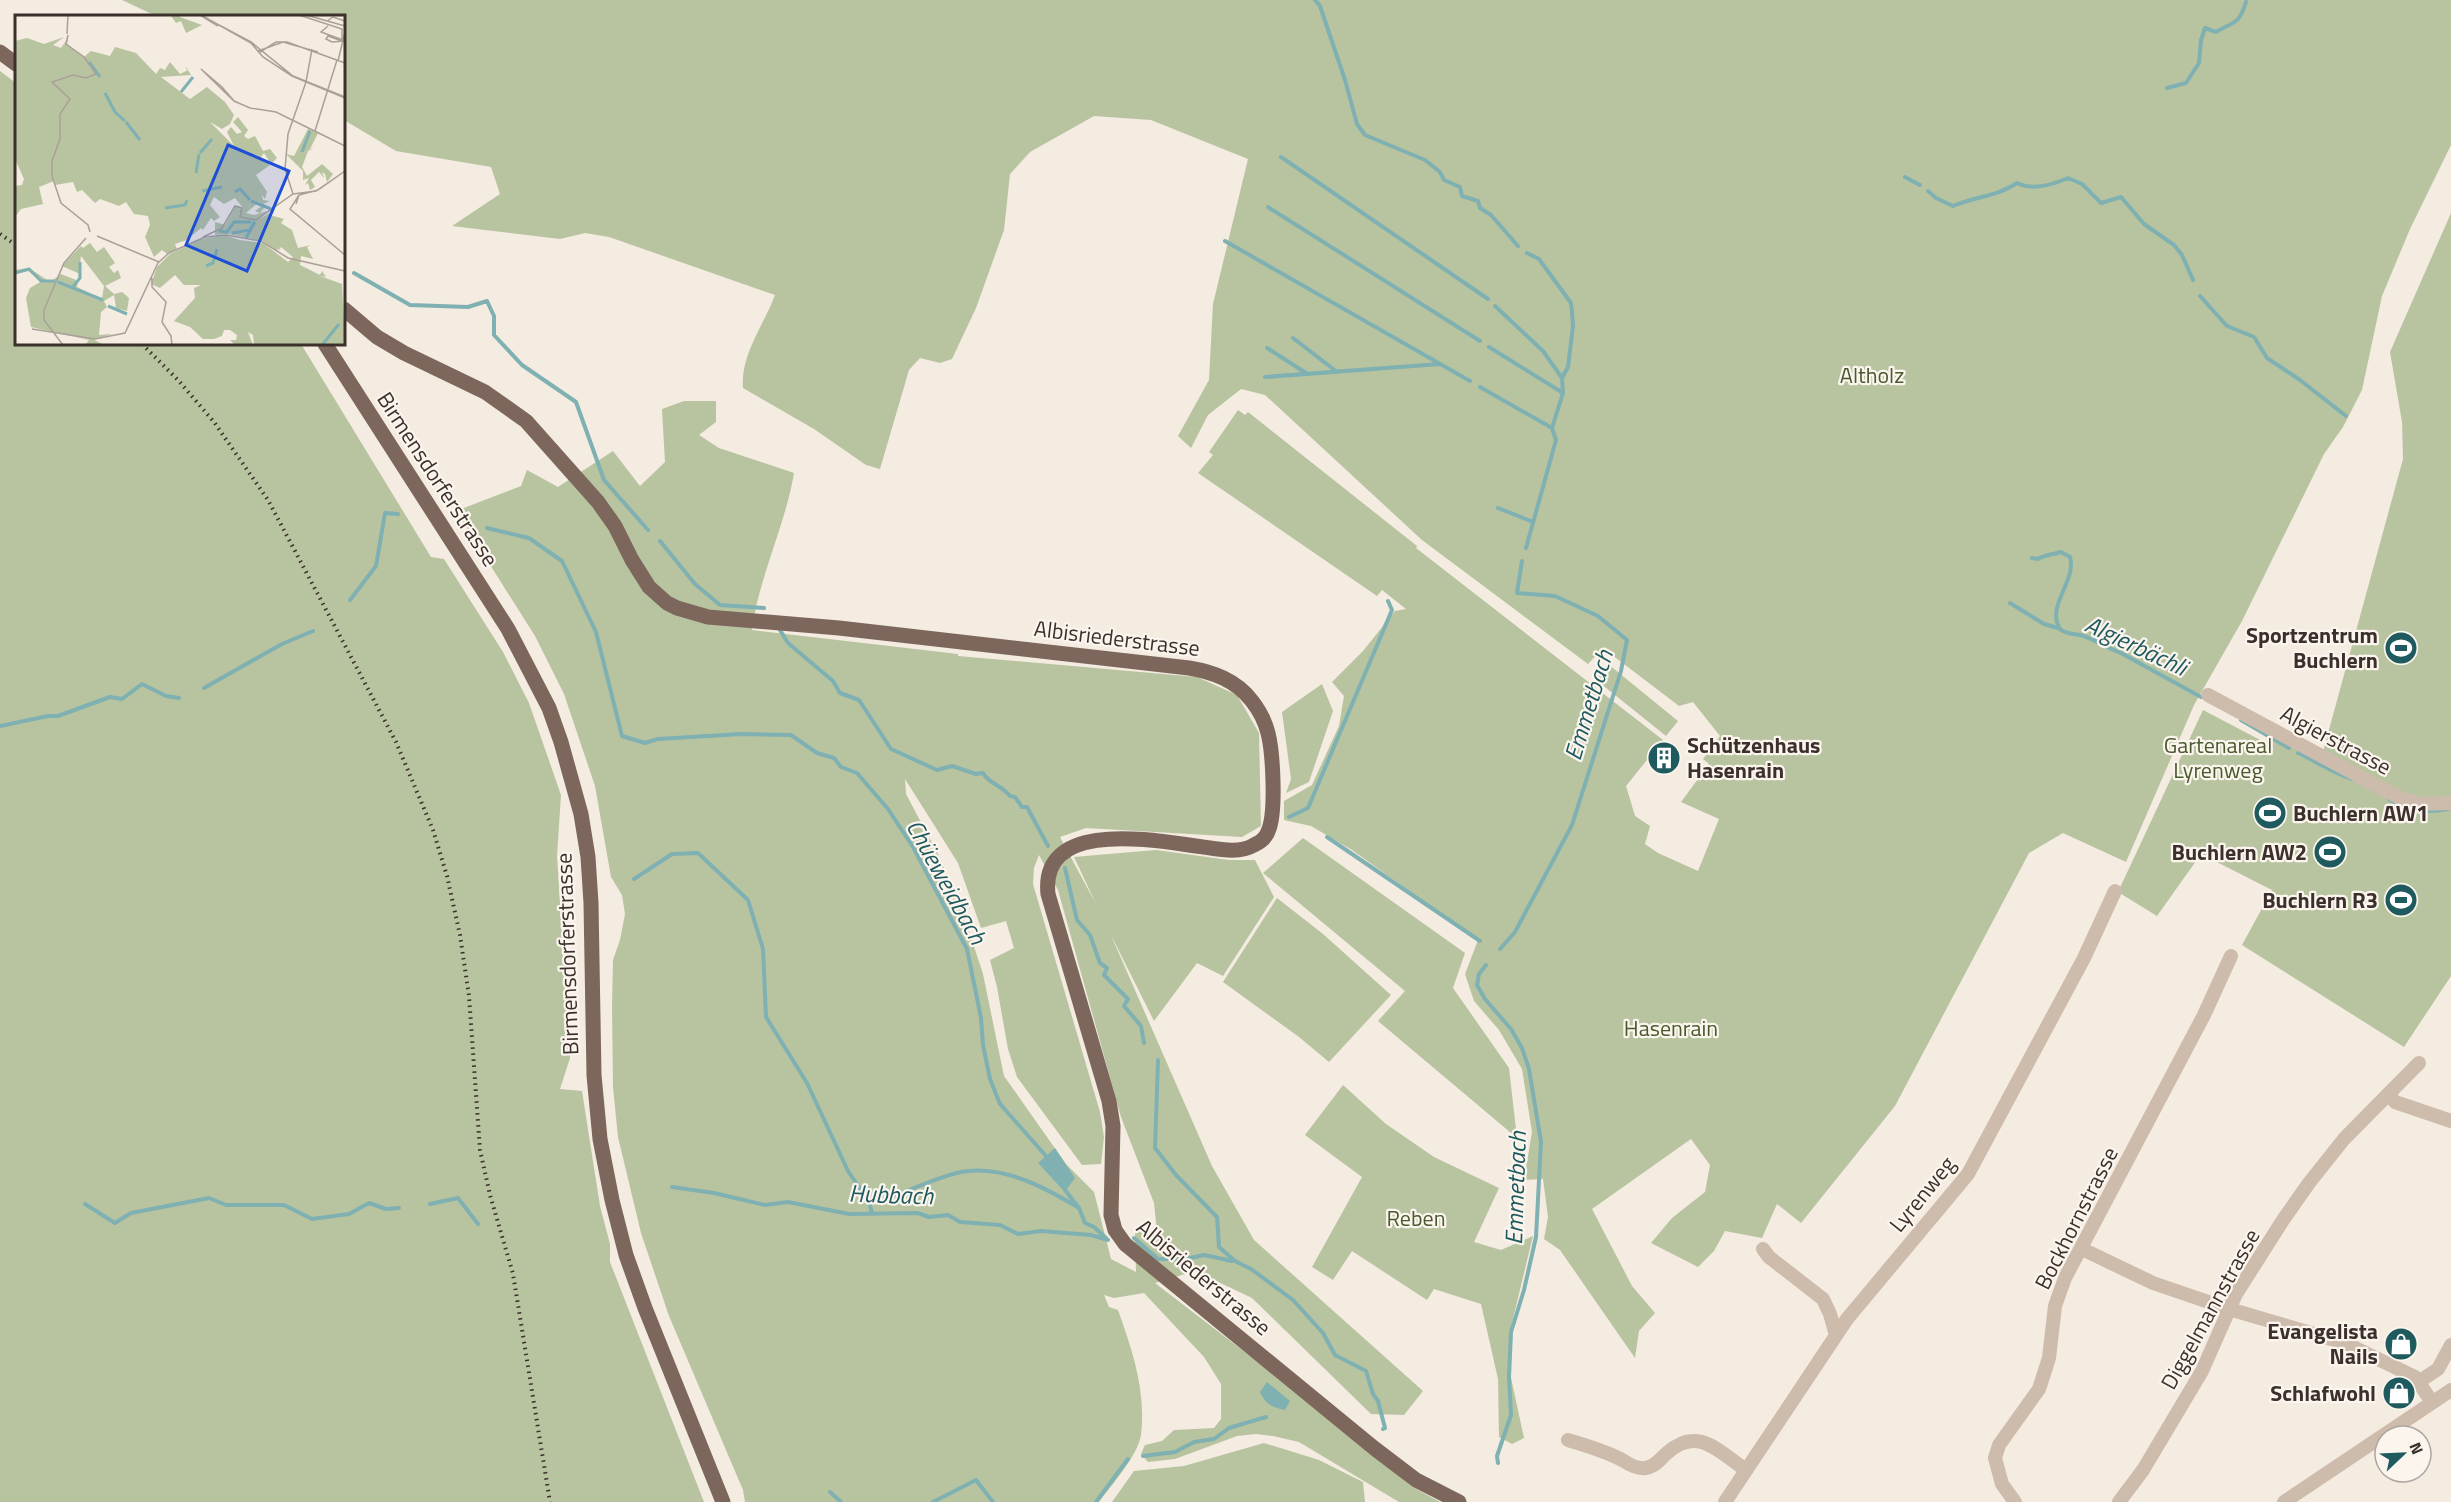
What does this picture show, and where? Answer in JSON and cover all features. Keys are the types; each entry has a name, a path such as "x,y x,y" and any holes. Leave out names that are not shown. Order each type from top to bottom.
{"main road":[{"path":"0,51 15,63"},
{"name":"Albisriederstrasse","path":"345,310 377,337 404,353 485,392 526,421 598,502 615,526 649,587 667,603 677,608 708,617 839,628 1189,668 1227,679 1247,695 1263,718 1271,752 1272,811 1269,830 1263,839 1251,848 1236,850 1148,840 1088,842 1069,848 1059,855 1048,877 1048,894 1112,1114 1113,1223 1125,1244 1374,1448 1416,1479 1459,1502"},
{"name":"Birmensdorferstrasse","path":"326,345 508,629 549,708 561,742 581,814 588,857 594,1075 600,1138 612,1200 626,1256 645,1308 723,1502"}],"street":[{"name":"Algierstrasse","path":"2208,695 2400,798 2421,804 2451,802"},
{"name":"Lyrenweg","path":"1725,1502 1836,1335 1968,1174 2084,957 2115,891"},
{"name":"Bockhornstrasse","path":"2015,1502 2002,1484 1995,1458 2000,1445 2039,1389 2049,1358 2055,1306 2065,1278 2199,1024 2231,956"},
{"name":"Diggelmannstrasse","path":"2119,1502 2143,1470 2202,1371 2229,1309 2308,1183 2344,1139 2419,1063"},
{"path":"2388,1094 2395,1102 2451,1121"},
{"path":"1763,1249 1769,1257 1822,1299 1830,1314 1836,1335"},
{"path":"2082,1249 2153,1283 2229,1309 2345,1343 2415,1377 2432,1402"},
{"path":"2420,1382 2438,1369 2451,1345"},
{"path":"2284,1502 2451,1390"},
{"path":"1568,1440 1608,1452 1633,1467 1645,1468 1657,1464 1680,1442 1694,1440 1706,1443 1746,1470"}],"green space":[{"name":"Altholz","path":"122,0 2451,0 2451,145 2410,229 2382,296 2362,390 2343,427 2324,454 2242,621 2194,705 2126,862 2063,833 2029,853 1895,1106 1801,1223 1777,1204 1762,1238 1725,1231 1714,1251 1698,1267 1651,1243 1672,1218 1705,1192 1710,1165 1691,1139 1592,1209 1632,1286 1655,1313 1639,1331 1635,1358 1560,1250 1544,1239 1548,1217 1543,1179 1524,1180 1532,1132 1522,1069 1499,1030 1474,1001 1465,974 1478,940 1352,850 1311,826 1284,820 1284,801 1312,785 1339,726 1344,696 1332,682 1363,651 1395,611 1406,609 1382,590 1377,596 1198,473 1213,455 1209,452 1238,410 1245,415 1248,412 1417,546 1416,548 1663,740 1626,786 1635,816 1650,826 1645,844 1658,853 1698,871 1719,819 1681,802 1709,764 1703,759 1720,736 1693,702 1679,706 1603,648 1588,664 1422,540 1265,395 1241,389 1208,415 1191,448 1178,436 1209,380 1213,304 1248,159 1151,120 1094,116 1030,152 1010,174 1004,230 976,308 952,359 940,363 920,358 909,370 880,469 866,465 814,429 743,388 745,364 749,352 775,295 609,237 585,233 560,239 452,226 500,194 491,167 396,151 345,121 345,15 154,15"},
{"path":"0,71 15,82 15,345 302,345 431,557 444,559 503,652 529,703 561,795 557,856 570,1058 560,1089 582,1091 600,1206 610,1244 610,1262 704,1502 0,1502"},
{"name":"Sportzentrum Buchlern","path":"2451,213 2451,976 2404,1047 2242,945 2272,890 2201,854 2157,916 2118,892 2203,710 2264,742 2277,736 2321,759 2403,459 2402,422 2390,352"},
{"path":"684,401 716,401 716,422 699,435 719,448 794,473 785,513 760,590 752,630 958,654 958,656 1197,677 1237,695 1259,733 1261,826 1242,837 1086,828 1060,837 1096,904 1074,857 1156,850 1229,860 1255,860 1274,897 1223,976 1197,963 1154,1021 1110,933 1212,1166 1254,1240 1423,1391 1404,1415 1371,1414 1252,1298 1195,1271 1155,1283 1276,1376 1411,1486 1440,1502 1399,1502 1299,1442 1273,1436 1256,1434 1237,1436 1175,1459 1148,1462 1141,1454 1145,1445 1162,1441 1174,1430 1214,1428 1221,1419 1221,1384 1204,1357 1144,1293 1114,1298 1104,1295 1109,1307 1118,1310 1129,1341 1140,1387 1142,1419 1141,1435 1135,1452 1099,1502 745,1502 743,1490 669,1316 641,1233 618,1137 613,1087 613,960 625,914 622,895 611,877 595,786 564,694 535,636 456,511 521,486 527,470 558,487 613,451 640,486 665,462 662,409","holes":["905,779 958,863 981,928 1006,921 1014,948 990,960 1008,1049 1017,1077 1082,1165 1101,1164 1104,1137 1100,1112 1033,884 1034,868 1039,855 1058,890 1121,1117 1154,1203 1157,1232 1135,1230 1136,1272 1111,1259 1094,1192 1066,1164 1004,1076 983,974 968,928 940,858 906,794"]},
{"path":"1608,664 1678,721 1666,736 1595,679"},
{"path":"1322,684 1333,711 1309,782 1286,793 1291,779 1282,712"},
{"path":"1303,838 1465,953 1453,988 1509,1068 1517,1138 1378,1021 1405,991 1263,873"},
{"path":"1277,898 1323,934 1391,995 1329,1062 1299,1037 1223,982"},
{"name":"Reben","path":"1343,1085 1386,1124 1434,1157 1499,1188 1474,1242 1501,1250 1533,1236 1510,1331 1511,1378 1524,1438 1512,1444 1499,1437 1498,1379 1481,1304 1434,1289 1427,1300 1352,1251 1333,1280 1312,1267 1362,1177 1305,1135"},
{"path":"1264,1443 1319,1460 1363,1482 1365,1502 1112,1502 1134,1471 1184,1466"}],"water":[{"path":"1055,1148 1075,1178 1066,1190 1063,1190 1038,1163"},
{"path":"1267,1382 1290,1401 1285,1410 1276,1408 1262,1396 1260,1392"}],"waterway":[{"name":"Emmetbach","path":"1315,0 1320,6 1357,124 1365,135 1425,160 1440,172 1444,180 1460,187 1462,196 1478,201 1480,208 1491,215 1518,246"},
{"path":"2167,88 2186,83 2199,63 2201,40 2205,28 2216,32 2235,22 2241,15 2246,2"},
{"path":"1281,157 1488,299"},
{"path":"1905,177 1920,185"},
{"path":"1928,191 1936,198 1953,206 2002,191 2017,183 2036,187 2068,178 2082,184 2101,203 2121,197 2144,224 2174,245 2182,255 2193,280"},
{"path":"1268,207 1480,341"},
{"path":"1225,241 1470,381"},
{"name":"Emmetbach","path":"1526,548 1556,440 1552,428 1563,393 1562,378 1568,367 1573,326 1571,303 1539,259 1527,253"},
{"path":"354,273 410,305 468,307 487,301 494,316 494,335 522,365 576,402 604,480 648,530"},
{"path":"2200,296 2227,326 2254,337 2267,358 2346,416"},
{"path":"1495,306 1543,351 1562,378"},
{"path":"1293,338 1337,372"},
{"path":"1489,347 1563,393"},
{"path":"1267,348 1306,373"},
{"path":"1265,377 1440,364"},
{"path":"1480,387 1552,428"},
{"path":"1498,508 1533,522"},
{"path":"350,600 376,566 385,513 398,514"},
{"name":"Chüeweidbach","path":"487,528 529,538 562,561 596,632 622,736 645,743 658,739 741,734 791,735 817,753 834,758 841,767 857,773 888,809 913,847 967,949 990,1079 1000,1104 1046,1156"},
{"path":"660,541 695,584 720,605 764,608"},
{"name":"Algierbächli","path":"2032,558 2038,559 2061,552 2070,557 2069,576 2056,612 2061,630 2084,636 2121,653 2201,697"},
{"name":"Emmetbach","path":"1500,949 1515,932 1572,825 1621,671 1627,640 1598,616 1555,596 1517,593 1522,561"},
{"path":"1289,817 1308,808 1392,610 1388,601"},
{"path":"2010,603 2044,624 2058,628"},
{"path":"780,630 788,643 833,681 840,693 859,700 891,749 937,770 952,766 976,774 983,773 988,780 1010,796 1015,797 1022,807 1027,807 1048,846"},
{"path":"204,688 282,644 313,631"},
{"path":"0,726 58,716 110,697 122,699 142,684 166,696 179,698"},
{"name":"Algierbächli","path":"2241,720 2289,748"},
{"name":"Algierbächli","path":"2298,753 2353,779"},
{"name":"Algierbächli","path":"2389,799 2403,807 2418,810 2448,809"},
{"path":"1327,837 1480,941"},
{"path":"634,879 672,854 698,853 748,900 763,949 766,1017 807,1083 848,1171 869,1202 882,1201 952,1174 976,1170 992,1171 1023,1180 1079,1208"},
{"path":"1065,868 1077,920 1090,935 1100,963 1107,968 1104,975 1128,999 1124,1006 1141,1026 1144,1043"},
{"name":"Emmetbach","path":"1486,965 1479,974 1477,985 1485,999 1511,1029 1522,1048 1529,1069 1541,1142 1536,1237 1524,1290 1511,1332 1509,1377 1511,1415 1497,1456 1498,1463"},
{"name":"Hubbach","path":"1158,1060 1155,1148 1176,1175 1217,1217 1219,1247 1235,1261 1251,1269 1293,1300 1323,1333 1335,1355 1366,1371 1373,1394 1378,1401 1385,1428 1383,1429"},
{"name":"Hubbach","path":"672,1187 714,1193 765,1205 788,1202 849,1214 918,1213 929,1217 948,1215 960,1222 1000,1225 1018,1234 1041,1231 1091,1235 1108,1240"},
{"path":"1065,1190 1079,1208 1085,1223 1094,1227 1106,1238"},
{"name":"Hubbach","path":"85,1204 115,1223 131,1213 209,1198 226,1205 284,1205 312,1219 349,1214 369,1203 386,1209 399,1208"},
{"name":"Hubbach","path":"430,1204 458,1198 478,1224"},
{"path":"869,1202 872,1213"},
{"name":"Hubbach","path":"1134,1238 1158,1259 1186,1259 1204,1255 1232,1261"},
{"path":"1143,1456 1175,1452 1194,1442 1214,1439 1229,1428 1266,1417"},
{"path":"1096,1502 1128,1459"},
{"path":"933,1502 976,1480 993,1502"},
{"path":"830,1492 841,1502"}],"railway":[{"path":"0,234 15,244"},
{"path":"143,345 178,380 214,422 268,500 396,742 433,830 447,876 460,935 469,996 480,1150 490,1195 513,1274 550,1502"}],"place":[{"name":"Sportzentrum Buchlern","path":"2401,648"},
{"name":"Schützenhaus Hasenrain","path":"1664,758"},
{"name":"Buchlern AW1","path":"2270,813"},
{"name":"Buchlern AW2","path":"2330,852"},
{"name":"Buchlern R3","path":"2401,900"},
{"name":"Evangelista Nails","path":"2401,1344"},
{"name":"Schlafwohl","path":"2399,1393"}],"park label":[{"name":"Gartenareal Lyrenweg","path":"2218,758"},
{"name":"Hasenrain","path":"1671,1028"}]}
